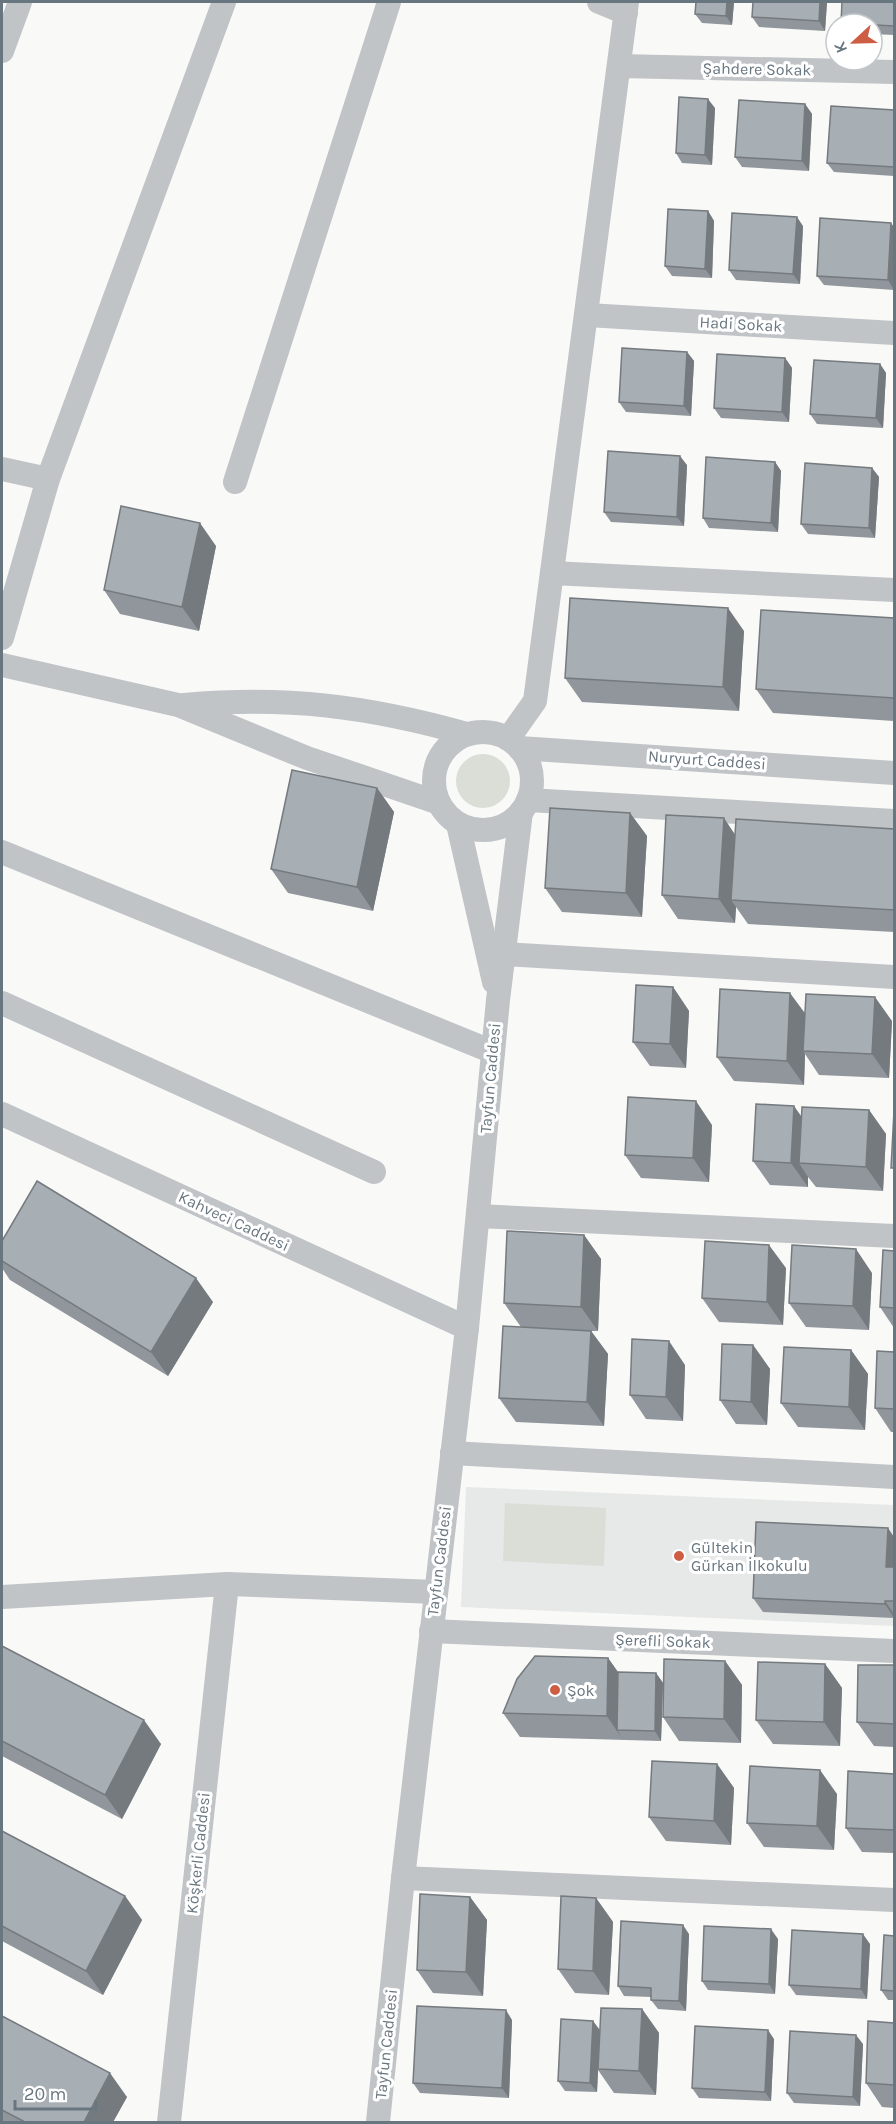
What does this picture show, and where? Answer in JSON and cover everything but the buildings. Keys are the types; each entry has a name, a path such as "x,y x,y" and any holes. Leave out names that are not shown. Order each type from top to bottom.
{"street":[{"path":"2,51 20,2"},
{"path":"2,638 48,479 224,2"},
{"path":"235,482 388,2"},
{"path":"514,743 535,701 626,7 599,2"},
{"name":"Şahdere Sokak","path":"619,66 894,72"},
{"name":"Hadi Sokak","path":"586,315 894,333"},
{"path":"2,469 48,479"},
{"path":"552,573 894,590"},
{"path":"2,665 178,705 307,758 439,804"},
{"path":"178,705 227,701 325,704 382,713 467,734 481,732 495,734 514,743 531,772 532,786 525,806 511,822 498,828 485,831 458,824 439,804 434,783 437,762 444,750 467,734"},
{"name":"Nuryurt Caddesi","path":"514,743 894,773"},
{"path":"525,806 894,821"},
{"name":"Tayfun Caddesi","path":"378,2122 403,1878 467,1328 498,1000 525,806"},
{"path":"458,824 498,1000"},
{"path":"2,852 493,1052"},
{"path":"504,954 894,977"},
{"path":"2,1003 374,1172"},
{"name":"Kahveci Caddesi","path":"2,1114 467,1328"},
{"path":"477,1216 894,1236"},
{"path":"452,1453 894,1477"},
{"path":"2,1597 226,1584 436,1592"},
{"name":"Köşkerli Caddesi","path":"169,2122 226,1584"},
{"name":"Şerefli Sokak","path":"431,1631 894,1651"},
{"path":"403,1878 894,1900"}],"shaded area":[{"path":"478,754 488,754 498,758 506,766 510,781 506,796 498,804 488,808 478,808 468,804 460,796 456,786 456,776 460,766 468,758"},
{"name":"Gültekin Gürkan İlkokulu","path":"466,1487 894,1505 894,1626 461,1607"},
{"path":"505,1503 606,1508 604,1566 503,1561"}],"place":[{"name":"Gültekin Gürkan İlkokulu","path":"679,1556"},
{"name":"Şok","path":"555,1690"}]}
